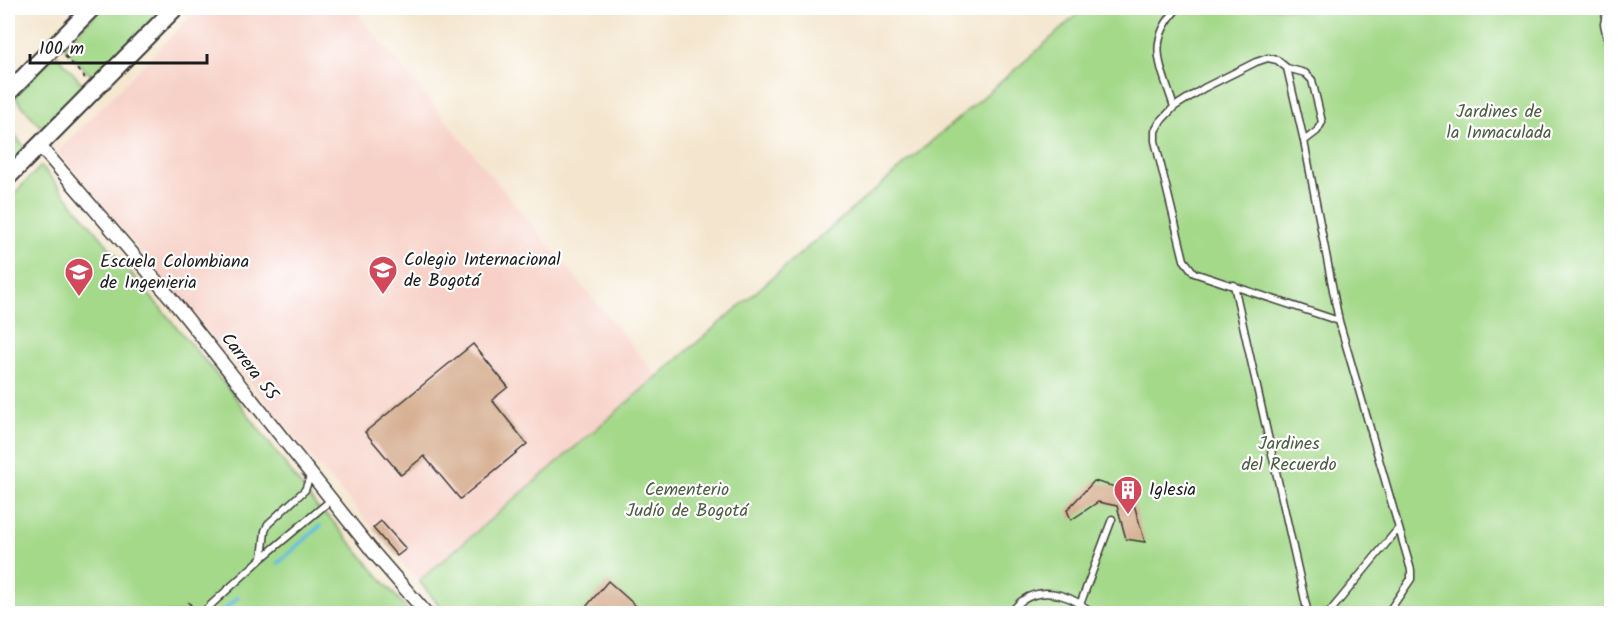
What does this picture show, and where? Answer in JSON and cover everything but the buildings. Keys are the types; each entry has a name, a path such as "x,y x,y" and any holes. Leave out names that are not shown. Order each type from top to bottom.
{"main road":[{"path":"8,93 92,8"},
{"path":"8,177 175,8"}],"street":[{"name":"Carrera 55","path":"39,145 171,297 331,500 427,614"}],"lane":[{"path":"1173,107 1160,65 1158,50 1159,35 1165,22 1178,8"},
{"path":"1607,8 1604,24 1611,60"},
{"path":"1304,141 1317,130 1322,122 1312,80 1305,73 1287,68 1276,60 1268,58 1204,88 1173,107 1155,131 1155,141 1184,260 1194,273 1339,321"},
{"path":"1287,68 1304,141 1339,321 1411,570 1412,579 1387,614"},
{"path":"1234,285 1308,614"},
{"path":"262,558 268,524 305,490 311,474"},
{"path":"201,614 262,558 331,500"},
{"path":"1081,602 1112,519"},
{"path":"1328,614 1398,529"},
{"path":"1010,614 1023,599 1047,591 1081,602 1093,614"}],"path":[{"path":"60,51 91,85"}],"shaded area":[{"name":"Colegio Internacional de Bogotá","path":"199,8 353,8 657,376 419,581 321,468 58,152"}],"green space":[{"path":"102,8 167,8 96,81 64,47"},
{"path":"1084,8 1611,8 1611,613 446,614 419,581"},
{"path":"56,54 87,89 45,128 40,126 17,100 16,95"},
{"path":"8,126 25,148 8,170"},
{"name":"Escuela Colombiana de Ingenieria","path":"41,166 232,393 319,510 329,517 410,613 8,613 8,200"}],"waterway":[{"path":"278,563 320,526"},
{"path":"220,614 238,597"}],"place":[{"name":"Colegio Internacional de Bogotá","path":"383,296"},
{"name":"Escuela Colombiana de Ingenieria","path":"79,298"},
{"name":"Iglesia","path":"1128,516"}],"park label":[{"name":"Jardines de la Inmaculada","path":"1499,122"},
{"name":"Jardines del Recuerdo","path":"1289,454"},
{"name":"Cementerio Judío de Bogotá","path":"687,500"}]}
